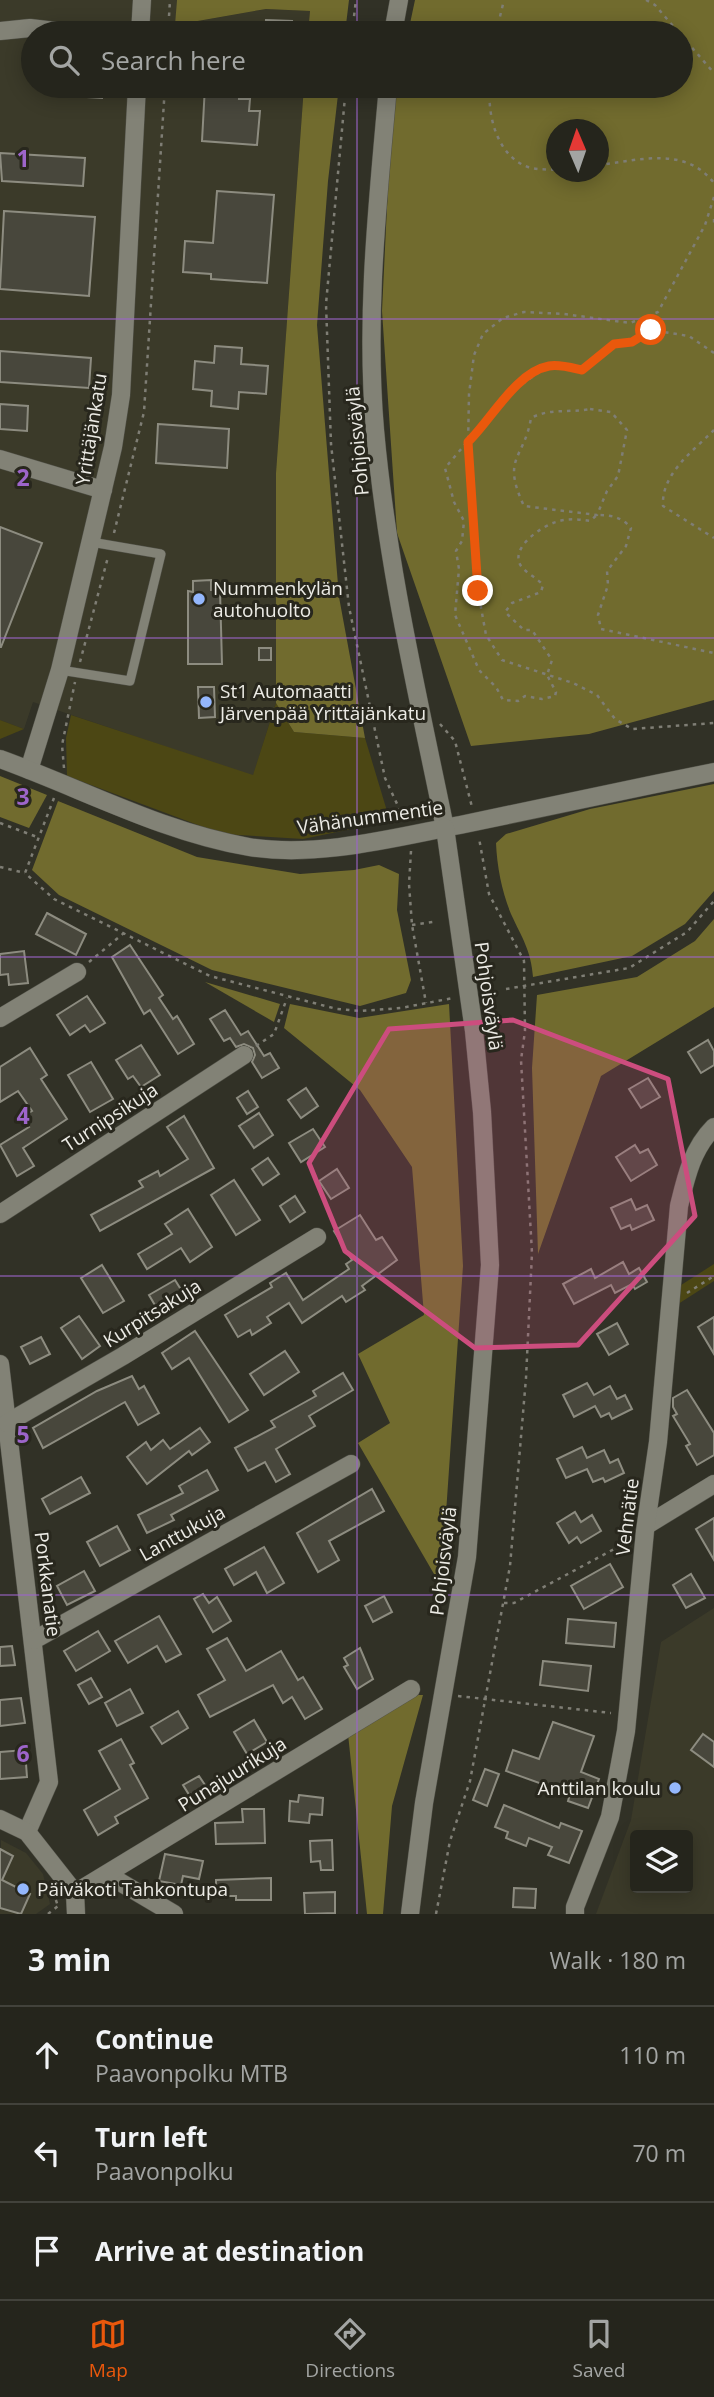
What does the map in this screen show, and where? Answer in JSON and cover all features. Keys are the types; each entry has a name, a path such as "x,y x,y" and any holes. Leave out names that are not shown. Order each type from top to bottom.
{"street":[{"path":"140,21 142,0"},
{"path":"395,21 399,0"},
{"path":"0,31 21,29"},
{"name":"Yrittäjänkatu","path":"29,770 60,670 103,491 121,395 136,98"},
{"name":"Pohjoisväylä","path":"387,98 371,309 375,429 390,563 445,828 482,1112 490,1265 467,1557 424,1803 410,1914"},
{"path":"0,459 103,491"},
{"name":"Vähänummentie","path":"0,759 143,817 201,837 251,847 299,849 410,835 714,772"},
{"path":"0,1018 77,972"},
{"name":"Turnipsikuja","path":"0,1214 244,1055"},
{"name":"Vehnätie","path":"575,1914 575,1907 610,1817 628,1716 646,1528 658,1442 679,1206 688,1170 704,1138 714,1127"},
{"name":"Kurpitsakuja","path":"7,1423 124,1356 317,1237"},
{"name":"Porkkanatie","path":"0,1364 49,1782 27,1832"},
{"name":"Lanttukuja","path":"34,1640 351,1464"},
{"path":"646,1528 714,1484"},
{"name":"Punajuurikuja","path":"75,1893 411,1689"},
{"path":"0,1819 27,1832 75,1893 76,1914"},
{"path":"108,1875 173,1914"}],"lane":[{"path":"60,670 130,681 161,554 91,542"}],"path":[{"path":"169,21 170,0"},
{"path":"353,21 356,0"},
{"path":"499,21 504,0"},
{"path":"646,0 668,21"},
{"path":"693,49 714,74"},
{"path":"125,492 144,412 164,98"},
{"path":"345,98 326,304 331,444 349,607 384,778 410,835 412,925 426,1003"},
{"path":"491,98 494,129 505,149 527,167 546,169"},
{"path":"609,164 678,158 701,167 714,183"},
{"path":"714,197 705,225 658,312 630,323 564,314 524,312 503,318 482,334 474,355 469,394 468,442 478,591 486,635 502,660 597,695 615,719 632,729 714,723"},
{"path":"714,353 689,335 651,330 632,342 614,344 582,370 548,366 527,378 508,394 468,442 455,453 445,468 454,502 464,521 461,541 456,551 459,569 454,615 479,670 496,687 503,700 555,696 556,692 547,675 552,660 545,646 532,630 524,630 505,612 512,603 541,592 542,585 522,566 519,556 526,543 539,530 557,521 590,521 597,515 607,491 618,476 627,430 611,412 590,409 545,411 531,418 528,435 517,451 513,470 516,488 524,506 597,515 610,515 625,521 631,528 626,546 607,571 608,585 601,598 598,615 601,629 714,653"},
{"path":"714,430 674,471 662,490 663,506 714,538"},
{"path":"420,706 455,741 476,822 489,894 524,961 521,1060 533,1253 526,1378 504,1603 483,1700 470,1781 450,1841 436,1914"},
{"path":"0,823 37,837 25,873"},
{"path":"0,867 25,873 54,899 210,976 287,998 361,1011 457,997"},
{"path":"506,989 629,968 687,932 714,901"},
{"path":"412,925 433,922"},
{"path":"77,972 124,933"},
{"path":"244,1055 274,1034 287,998"},
{"path":"670,1304 714,1276"},
{"path":"504,1603 514,1603 646,1528"},
{"path":"455,1696 628,1716"},
{"path":"48,1914 58,1906"}],"highlighted area":[{"path":"513,1020 668,1079 695,1216 578,1345 475,1348 345,1251 309,1163 389,1029"}],"shaded area":[{"path":"0,0 177,0 176,21 21,21 21,98 303,98 276,473 276,703 253,776 33,702 24,729 0,720"},
{"path":"177,0 349,0 346,21 309,21 310,11 266,9 198,21 175,21"},
{"path":"415,0 714,0 714,700 589,734 471,746 397,533 382,311 393,98 693,98 693,21 411,21"},
{"path":"266,9 310,11 309,21 198,21"},
{"path":"303,98 338,98 317,325 339,597 365,738 294,732 276,703 276,473"},
{"path":"276,703 294,732 365,738 390,821 303,839 222,834 67,776 66,738 71,715 253,775"},
{"path":"0,720 24,729 0,739"},
{"path":"0,776 47,795 29,828 0,817"},
{"path":"714,784 714,891 685,924 632,956 533,977 528,952 503,888 496,843 506,834 590,809"},
{"path":"58,801 197,857 300,874 354,870 379,865 399,874 397,910 411,980 406,993 360,1006 212,970 59,895 32,870"},
{"path":"714,919 714,1007 601,1076 538,1254 532,1068 537,995 637,977 695,941"},
{"path":"205,982 280,1004 274,1022"},
{"path":"290,1004 359,1018 449,1004 463,1266 441,1586 358,1443 390,1423 358,1354 424,1315 412,1167 360,1090 284,1028"},
{"path":"714,1264 714,1281 675,1306 678,1287"},
{"name":"Anttilan koulu","path":"714,1608 714,1914 596,1914 631,1820 661,1642"},
{"path":"413,1695 423,1695 392,1806 383,1914 367,1914 348,1734"},
{"name":"Päiväkoti Tahkontupa","path":"1,1840 26,1853 43,1874 50,1904 36,1914 0,1914"}],"building":[{"path":"204,98 250,99 249,111 260,111 257,145 202,141"},
{"path":"0,153 85,158 83,186 2,181"},
{"path":"217,191 274,195 267,283 211,279 211,274 183,272 185,241 213,243"},
{"path":"4,211 95,217 89,296 0,289"},
{"path":"215,346 242,348 241,364 268,366 266,394 239,392 238,409 211,406 212,391 193,389 195,361 214,363"},
{"path":"0,351 91,358 89,388 0,382"},
{"path":"0,404 28,406 27,431 0,429"},
{"path":"158,424 229,429 227,468 156,463"},
{"path":"0,527 42,543 1,647 0,647"},
{"path":"211,580 211,590 220,590 222,664 188,664 188,591 193,592 193,581"},
{"path":"259,648 271,648 271,660 259,660"},
{"name":"St1 Automaatti Järvenpää Yrittäjänkatu","path":"198,687 214,687 215,717 199,718"},
{"path":"47,913 86,934 76,955 36,934"},
{"path":"130,945 163,995 159,998 173,1019 177,1016 194,1044 178,1054 150,1010 144,1014 112,957"},
{"path":"24,951 28,983 9,985 8,974 0,975 0,954"},
{"path":"87,996 105,1023 90,1032 85,1025 70,1035 57,1015"},
{"path":"225,1010 241,1035 248,1031 264,1056 270,1053 279,1068 262,1078 252,1062 255,1055 253,1048 244,1044 236,1047 230,1038 224,1041 210,1019"},
{"path":"708,1040 714,1051 714,1065 701,1073 688,1052"},
{"path":"141,1045 160,1075 141,1087 133,1076 128,1079 116,1060"},
{"path":"30,1048 47,1075 41,1079 67,1119 23,1148 34,1166 17,1176 0,1145 29,1127 22,1117 32,1111 18,1091 0,1102 0,1067"},
{"path":"91,1062 113,1099 90,1112 68,1075"},
{"path":"648,1078 660,1097 641,1108 629,1089"},
{"path":"306,1088 318,1106 301,1118 288,1100"},
{"path":"248,1091 258,1107 247,1114 237,1098"},
{"path":"259,1113 273,1135 254,1148 239,1126"},
{"path":"184,1116 214,1168 100,1231 91,1215 143,1187 139,1181 158,1171 160,1176 188,1159 167,1127"},
{"path":"313,1129 325,1147 301,1162 289,1143"},
{"path":"635,1145 640,1153 648,1149 657,1165 631,1181 616,1157"},
{"path":"268,1158 279,1174 263,1185 252,1169"},
{"path":"337,1169 349,1188 331,1199 319,1181"},
{"path":"234,1180 260,1220 236,1235 211,1195"},
{"path":"295,1196 305,1212 290,1222 280,1206"},
{"path":"631,1199 636,1210 647,1205 654,1220 632,1230 630,1225 621,1229 611,1208"},
{"path":"188,1209 212,1247 190,1262 181,1248 147,1269 138,1254 172,1234 165,1224"},
{"path":"360,1215 376,1240 382,1237 397,1260 362,1286 365,1290 346,1302 342,1296 302,1323 289,1303 267,1317 271,1323 252,1335 250,1330 238,1337 225,1315 272,1287 270,1283 286,1273 303,1300 349,1269 346,1264 352,1260 334,1231"},
{"path":"623,1262 629,1274 639,1268 647,1282 635,1289 632,1284 615,1293 611,1285 574,1304 563,1284 591,1269 595,1278"},
{"path":"102,1265 124,1301 103,1313 81,1278"},
{"path":"175,1280 185,1296 159,1312 149,1295"},
{"path":"79,1316 100,1346 82,1359 61,1328"},
{"path":"714,1317 714,1354 698,1327"},
{"path":"617,1323 628,1344 609,1355 597,1334"},
{"path":"195,1331 248,1410 229,1422 189,1358 172,1369 162,1353"},
{"path":"41,1337 50,1354 30,1364 21,1347"},
{"path":"285,1351 299,1372 264,1395 250,1374"},
{"path":"343,1373 353,1390 309,1416 315,1426 276,1449 290,1474 276,1482 265,1462 248,1471 235,1448 275,1427 271,1421 316,1396 313,1391"},
{"path":"132,1376 139,1389 144,1386 159,1413 138,1425 125,1402 43,1448 33,1428 97,1391"},
{"path":"587,1383 594,1395 610,1386 617,1399 625,1395 632,1409 612,1419 609,1413 601,1417 595,1406 574,1417 563,1395"},
{"path":"687,1390 714,1433 714,1455 697,1465 686,1446 690,1444 673,1416 677,1414 673,1407 673,1398"},
{"path":"200,1428 210,1442 192,1455 189,1451 147,1484 127,1457 146,1442 151,1450 163,1440 170,1449"},
{"path":"582,1447 587,1458 604,1450 610,1463 618,1459 624,1473 605,1482 603,1478 593,1482 587,1469 566,1478 557,1459"},
{"path":"207,1470 218,1490 171,1515 174,1520 147,1533 138,1515 183,1493 179,1486"},
{"path":"81,1477 90,1493 50,1514 42,1499"},
{"path":"372,1489 384,1511 329,1541 339,1560 318,1572 297,1533"},
{"path":"575,1512 581,1522 592,1515 601,1531 581,1543 577,1537 569,1543 557,1523"},
{"path":"714,1518 714,1560 696,1529"},
{"path":"117,1526 130,1550 100,1566 87,1542"},
{"path":"264,1547 284,1583 267,1593 256,1572 234,1585 225,1569"},
{"path":"610,1564 623,1587 584,1609 571,1586"},
{"path":"84,1571 95,1591 67,1605 57,1586"},
{"path":"691,1574 705,1598 686,1608 673,1585"},
{"path":"203,1594 209,1603 217,1597 231,1621 213,1632 194,1599"},
{"path":"384,1596 392,1612 373,1622 365,1606"},
{"path":"159,1616 181,1654 166,1662 157,1646 128,1663 115,1641"},
{"path":"568,1619 616,1623 614,1647 566,1643"},
{"path":"98,1631 110,1651 76,1671 64,1651"},
{"path":"227,1638 246,1671 281,1651 298,1680 303,1677 322,1709 305,1719 292,1697 283,1703 273,1685 210,1717 198,1695 225,1680 207,1649"},
{"path":"12,1646 15,1665 0,1666 0,1647"},
{"path":"360,1648 373,1679 357,1689 344,1667 348,1665 344,1658"},
{"path":"543,1661 591,1666 588,1691 540,1685"},
{"path":"91,1678 102,1697 89,1704 78,1685"},
{"path":"130,1689 143,1713 117,1726 105,1703"},
{"path":"21,1698 25,1723 0,1726 0,1700"},
{"path":"178,1711 188,1728 162,1744 151,1727"},
{"path":"254,1720 267,1742 247,1754 234,1732"},
{"path":"553,1722 594,1736 581,1772 599,1779 588,1808 568,1801 570,1794 506,1771 513,1750 539,1759"},
{"path":"703,1734 714,1742 714,1767 691,1750"},
{"path":"121,1739 134,1763 130,1765 148,1798 115,1817 118,1823 98,1835 84,1810 120,1789 99,1751"},
{"path":"25,1750 27,1777 0,1779 0,1752"},
{"path":"485,1769 499,1774 487,1806 473,1800"},
{"path":"199,1776 209,1791 193,1801 183,1785"},
{"path":"299,1795 323,1798 322,1815 310,1814 309,1823 289,1821 290,1801 298,1802"},
{"path":"504,1805 559,1828 561,1823 582,1831 569,1863 548,1855 552,1847 529,1838 526,1846 506,1838 508,1832 495,1827"},
{"path":"242,1809 264,1809 265,1843 216,1844 215,1823 243,1822"},
{"path":"332,1840 333,1870 321,1870 320,1861 311,1862 310,1841"},
{"path":"0,1849 13,1856 2,1880 30,1894 21,1914 0,1908"},
{"path":"165,1854 203,1861 199,1879 183,1876 181,1885 159,1881"},
{"path":"271,1878 271,1900 236,1900 236,1896 216,1896 216,1880"},
{"path":"514,1888 536,1889 535,1908 513,1907"},
{"path":"335,1892 335,1913 305,1914 304,1893"}],"place":[{"name":"Nummenkylän autohuolto","path":"199,599"},
{"name":"St1 Automaatti Järvenpää Yrittäjänkatu","path":"206,702"},
{"name":"Anttilan koulu","path":"675,1788"},
{"name":"Päiväkoti Tahkontupa","path":"23,1889"}],"route":[{"path":"478,591 474,496 468,442 508,394 527,378 548,366 582,370 614,344 632,342 651,330"}]}
